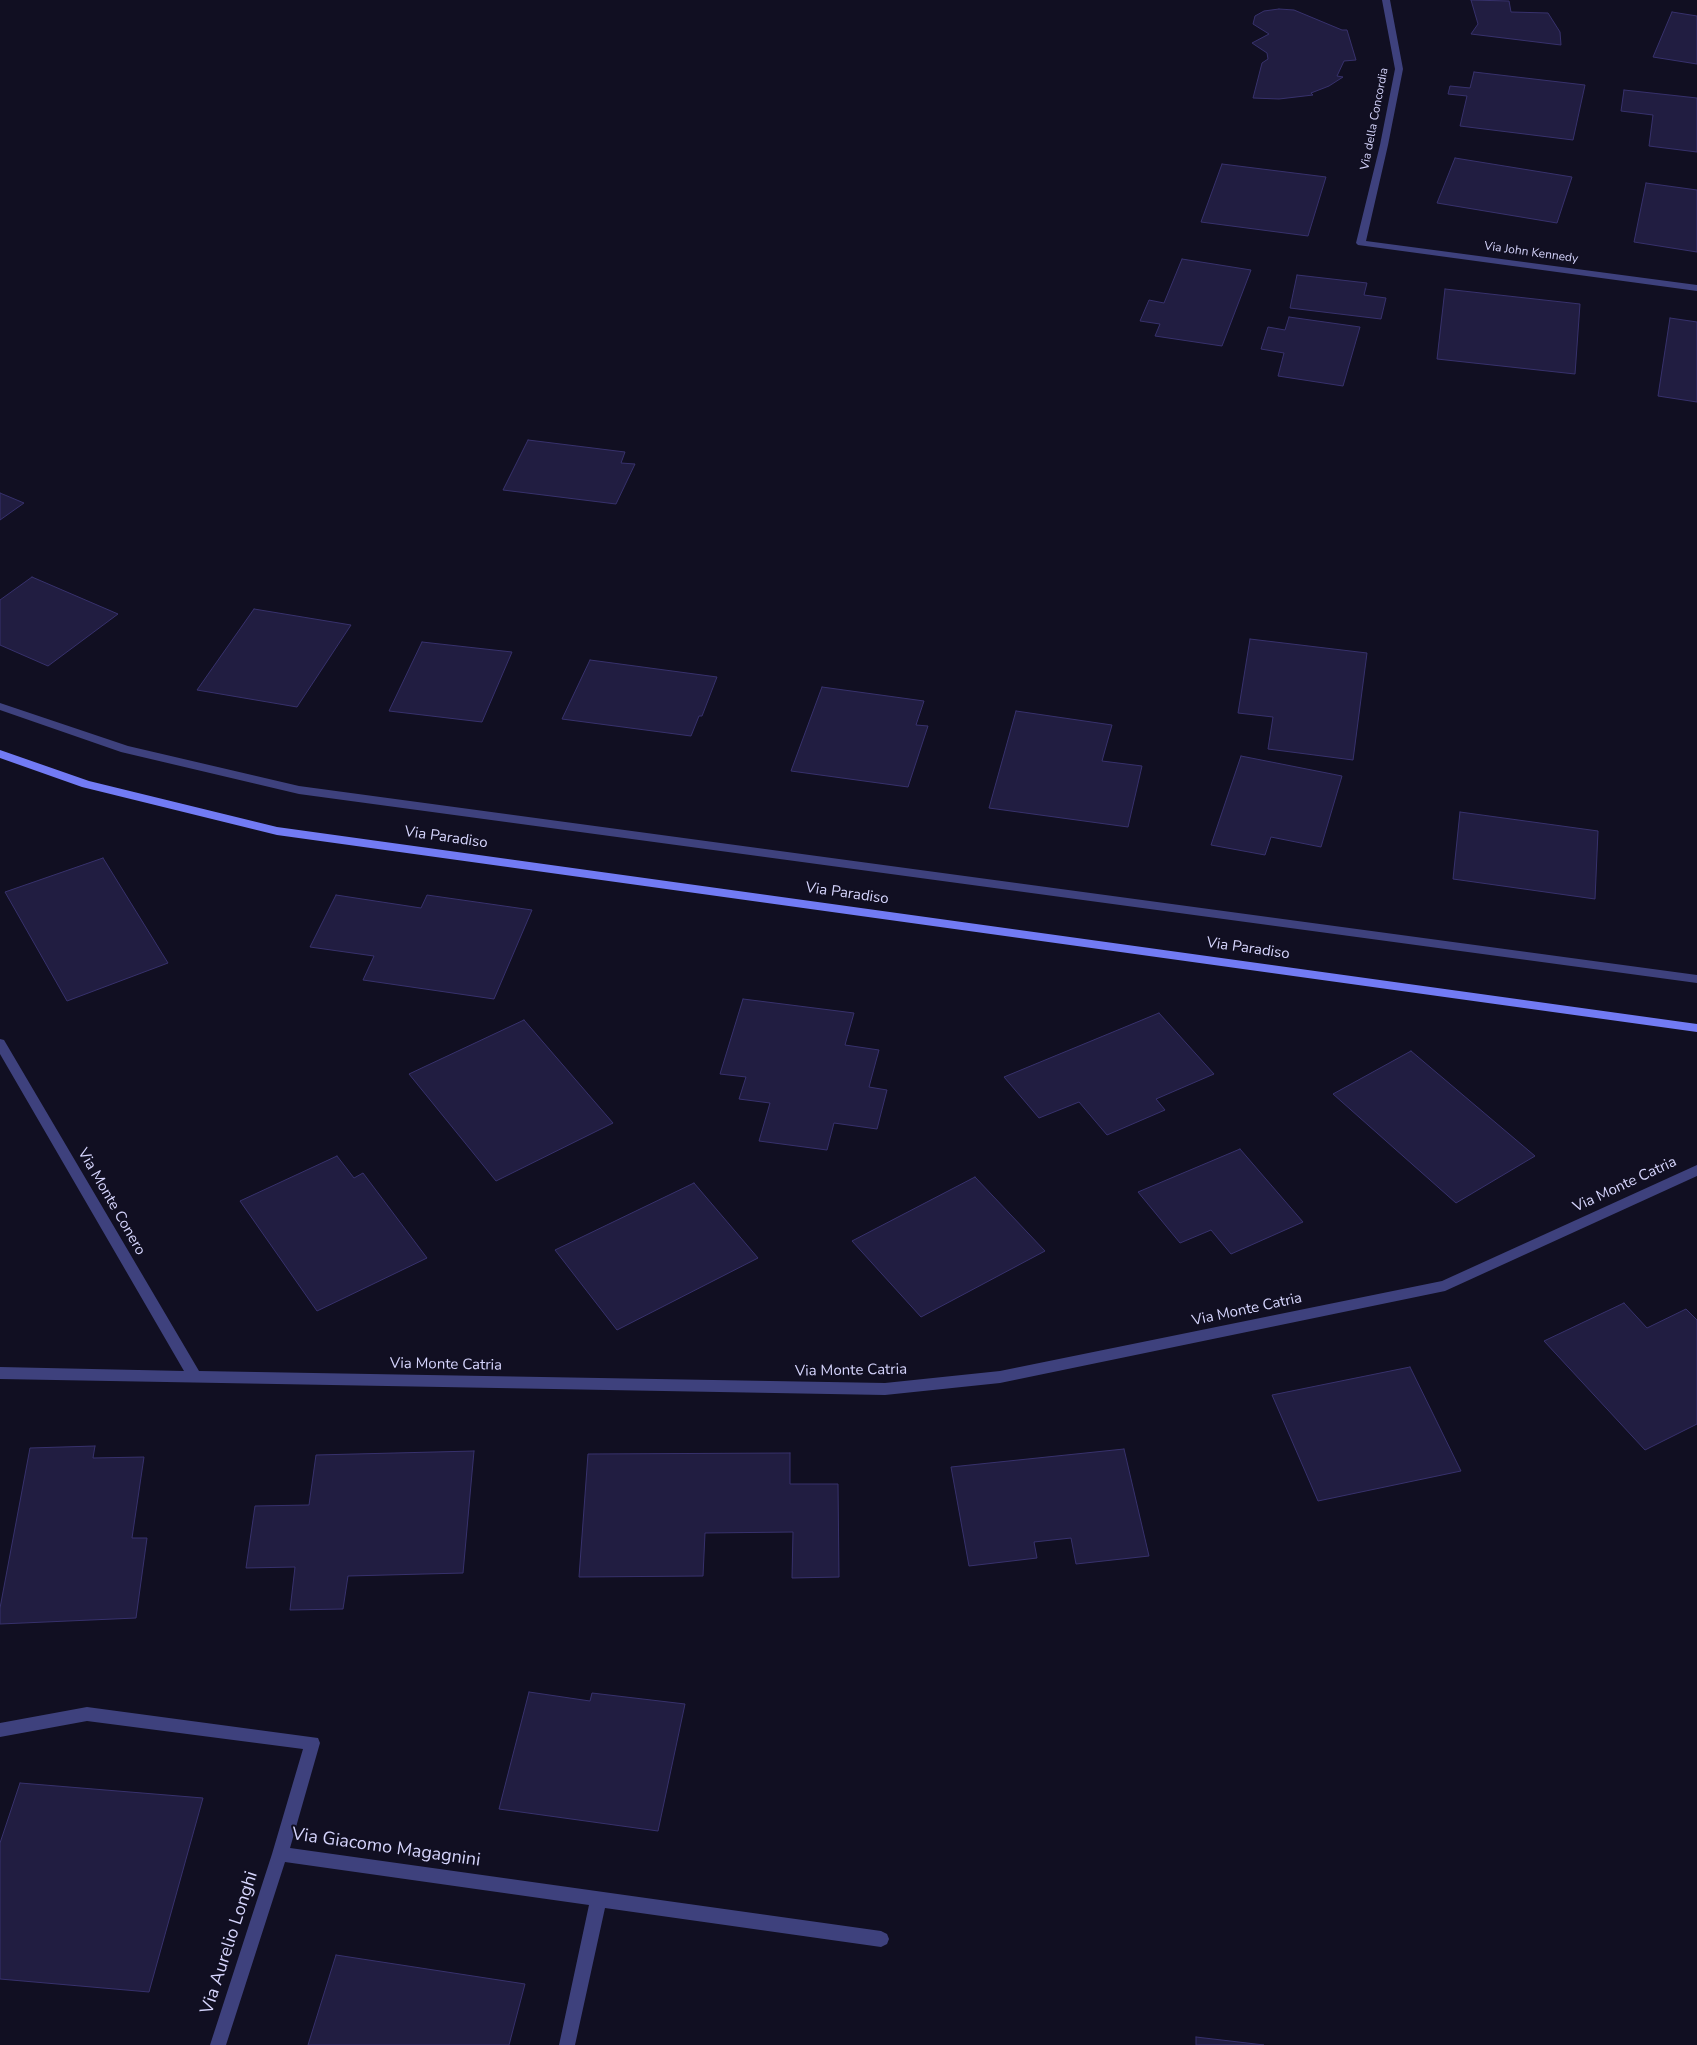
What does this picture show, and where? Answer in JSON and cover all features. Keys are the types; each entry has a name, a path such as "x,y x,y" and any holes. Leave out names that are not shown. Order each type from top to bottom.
{"main road":[{"name":"Via Paradiso","path":"0,754 86,784 276,831 1697,1028"}],"street":[{"name":"Via della Concordia","path":"1361,242 1384,145 1399,69 1386,0"},
{"name":"Via John Kennedy","path":"1361,242 1697,288"},
{"path":"0,706 125,749 300,790 1697,979"},
{"name":"Via Monte Conero","path":"0,1043 195,1376"},
{"name":"Via Monte Catria","path":"0,1373 885,1389 1000,1377 1445,1286 1697,1170"},
{"name":"Via Giacomo Magagnini","path":"0,1730 87,1714 312,1743 280,1854 881,1939"},
{"name":"Via Aurelio Longhi","path":"218,2045 280,1854"},
{"path":"567,2045 599,1898"}],"building":[{"path":"1471,0 1509,1 1511,12 1548,13 1560,32 1561,45 1471,34 1478,24"},
{"path":"1294,10 1342,30 1347,30 1356,60 1344,61 1337,76 1343,77 1329,86 1311,93 1313,95 1279,99 1253,98 1262,63 1268,59 1267,53 1252,43 1269,34 1253,24 1255,16 1264,11"},
{"path":"1672,12 1697,16 1697,64 1653,57"},
{"path":"1474,72 1585,85 1573,140 1460,126 1467,96 1448,94 1450,86 1470,88"},
{"path":"1624,90 1697,98 1697,152 1649,146 1653,115 1621,111"},
{"path":"1455,158 1572,177 1557,223 1437,203"},
{"path":"1222,164 1326,177 1308,236 1201,222"},
{"path":"1646,183 1697,190 1697,252 1634,242"},
{"path":"1182,259 1251,270 1222,346 1155,336 1160,324 1140,321 1149,300 1164,303"},
{"path":"1297,275 1367,283 1364,295 1386,298 1381,319 1290,308"},
{"path":"1445,289 1580,304 1575,374 1437,359"},
{"path":"1289,317 1360,327 1343,386 1278,376 1284,353 1261,349 1268,327 1285,330"},
{"path":"1670,318 1697,322 1697,402 1658,396"},
{"path":"528,440 625,452 621,463 635,464 616,504 503,490"},
{"path":"0,493 24,503 0,520"},
{"path":"32,577 118,614 48,666 0,645 0,600"},
{"path":"254,609 351,625 297,707 197,690"},
{"path":"1250,639 1367,653 1353,760 1268,749 1273,717 1238,713"},
{"path":"422,642 512,652 482,722 389,711"},
{"path":"590,660 717,677 702,716 699,716 691,736 562,719"},
{"path":"822,687 924,701 916,725 928,726 908,787 791,771"},
{"path":"1016,711 1112,725 1102,761 1142,766 1128,827 989,808"},
{"path":"1241,756 1342,776 1321,847 1271,837 1265,855 1211,845"},
{"path":"1460,812 1598,831 1595,899 1453,879"},
{"path":"103,858 168,963 67,1001 5,892"},
{"path":"336,895 421,908 427,895 532,910 494,999 363,980 374,956 310,947"},
{"path":"743,999 854,1013 845,1045 879,1050 869,1087 887,1090 877,1129 834,1123 827,1150 759,1141 770,1103 739,1099 746,1077 720,1074"},
{"path":"1159,1013 1214,1074 1156,1099 1165,1110 1107,1135 1079,1102 1039,1118 1004,1077"},
{"path":"524,1020 613,1123 496,1181 409,1074"},
{"path":"1411,1051 1535,1156 1456,1203 1333,1094"},
{"path":"1240,1149 1303,1222 1231,1254 1211,1230 1180,1243 1138,1192"},
{"path":"337,1156 354,1178 363,1173 427,1258 317,1311 240,1201"},
{"path":"975,1177 1045,1251 921,1317 852,1241"},
{"path":"694,1183 758,1258 617,1330 555,1250"},
{"path":"1624,1303 1647,1328 1686,1309 1697,1320 1697,1424 1645,1450 1544,1341"},
{"path":"1410,1367 1461,1471 1318,1501 1272,1395"},
{"path":"95,1446 93,1458 144,1457 132,1538 147,1538 136,1618 0,1624 0,1608 30,1448"},
{"path":"1124,1449 1149,1556 1076,1564 1071,1538 1034,1542 1037,1558 969,1566 951,1467"},
{"path":"474,1451 463,1573 348,1576 343,1609 290,1610 295,1567 246,1568 255,1506 309,1505 316,1455"},
{"path":"790,1453 790,1484 838,1484 839,1577 792,1578 793,1532 705,1533 703,1576 579,1577 588,1454"},
{"path":"529,1692 590,1701 592,1693 685,1704 658,1831 499,1809"},
{"path":"20,1783 203,1798 149,1992 0,1979 0,1843"},
{"path":"336,1955 525,1984 509,2045 308,2045"},
{"path":"1196,2037 1264,2045 1196,2045"}]}
